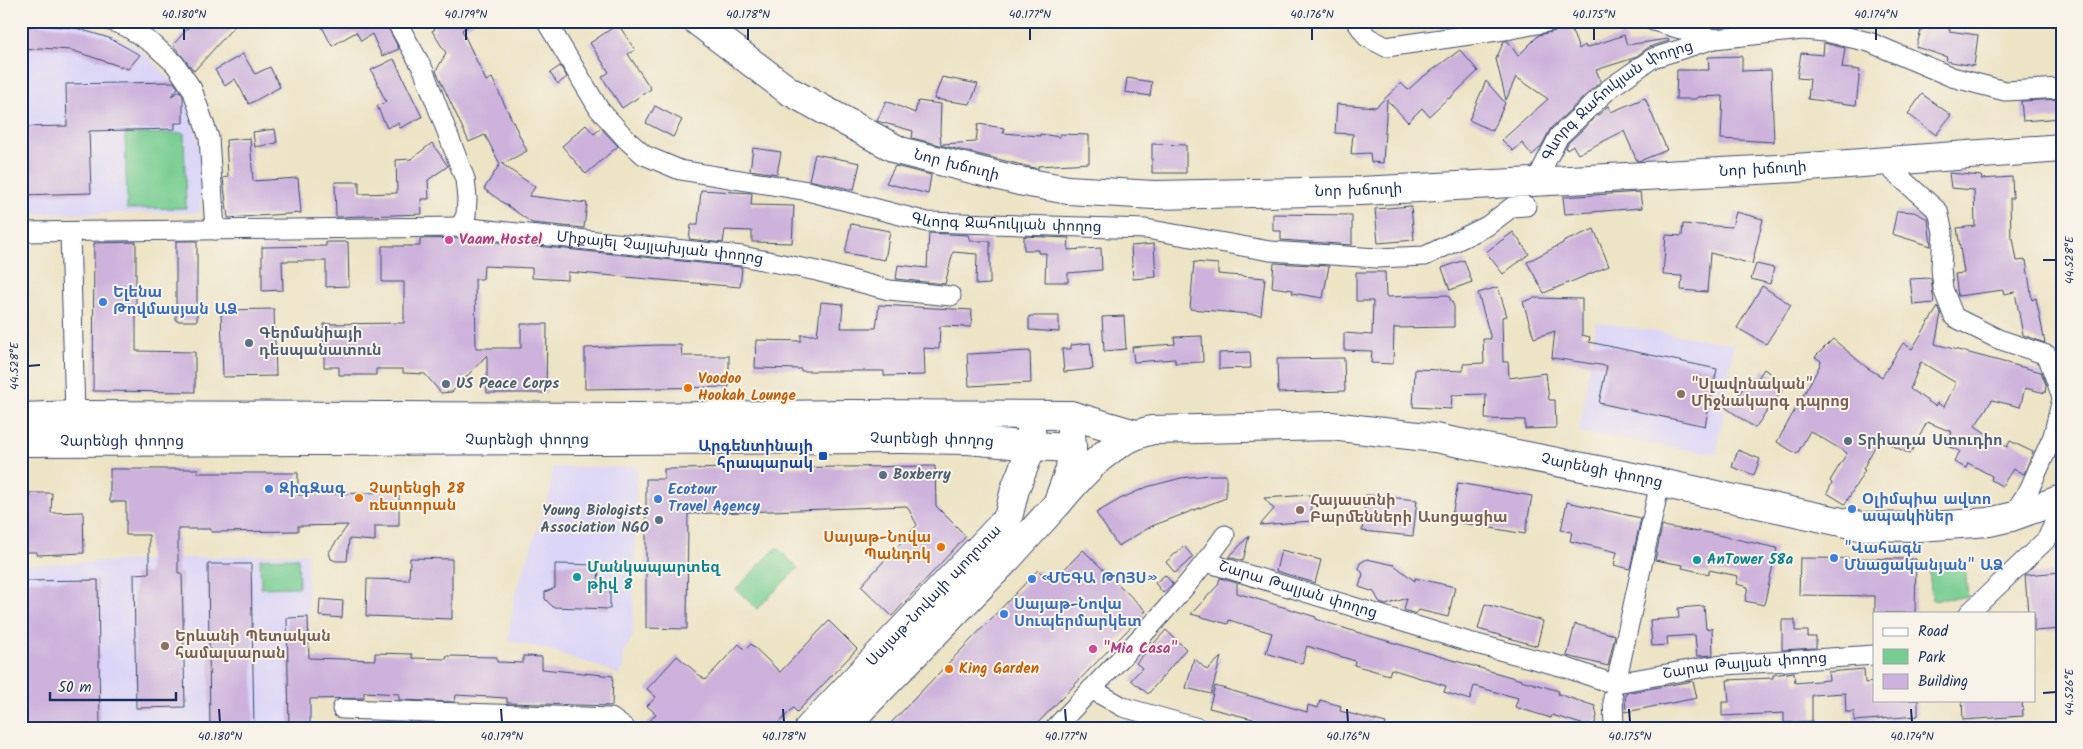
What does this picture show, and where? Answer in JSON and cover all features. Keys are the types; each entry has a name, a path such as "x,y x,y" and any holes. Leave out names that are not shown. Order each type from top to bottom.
{"main road":[{"name":"Նոր խճուղի","path":"697,21 789,91 900,151 1019,181 1068,190 1154,195 1361,192 1513,184 1531,193 1795,168 2062,148"},
{"name":"Չարենցի փողոց","path":"21,417 75,415 640,417 1030,414 1070,415 1135,434"},
{"path":"1030,414 1032,446"},
{"name":"Սայաթ-Նովայի պողոտա","path":"1057,504 1070,469 1072,448 1070,415"},
{"name":"Չարենցի փողոց","path":"21,442 902,439 968,440 1107,451 1135,434 1152,430 1331,426 1435,438 1660,483 1860,526 1885,528 1953,526 1989,522 2011,517 2062,499"},
{"path":"980,442 1000,457 1017,485 1032,466 1039,464 1053,467 1058,483 1057,504"},
{"name":"Սայաթ-Նովայի պողոտա","path":"809,728 1008,518 1017,485 1032,446"},
{"name":"Սայաթ-Նովայի պողոտա","path":"843,728 1008,558 1074,483 1107,451"}],"street":[{"path":"111,21 127,27 154,44 175,64 192,89 209,138 215,230"},
{"path":"396,21 422,69 466,179 466,216 460,227"},
{"name":"Գևորգ Ջահուկյան փողոց","path":"546,21 599,109 644,155 680,170 808,191 927,222 1146,229 1270,251 1376,258 1425,256 1487,226 1531,193 1559,136 1610,88 1653,58 1714,39"},
{"path":"1356,21 1367,36 1386,47 1553,21"},
{"path":"1653,21 1714,39 1803,30 1826,32 1869,42 1952,77 2005,91 2062,88"},
{"path":"1889,161 1894,172 1938,210 1943,232 1941,268 1943,289 1954,317 1998,339 2048,355 2062,398 2053,436 2029,490 2011,517"},
{"name":"Միքայել Չայլախյան փողոց","path":"21,232 460,227 742,256 817,271 889,290 950,296"},
{"path":"70,232 75,415"},
{"path":"1614,728 1611,687 1660,483"},
{"path":"1971,612 2047,540 2062,506"},
{"path":"1206,562 1225,534"},
{"name":"Շարա Թալյան փողոց","path":"1055,728 1159,617 1206,562 1469,642 1564,667 1611,687 1711,666 1873,656"},
{"path":"1091,689 1124,707 1198,728"},
{"path":"342,709 610,718 625,728"}],"shaded area":[{"path":"40,21 76,23 114,35 143,52 184,93 202,153 200,213 21,214 21,24"},
{"path":"1596,322 1734,344 1717,454 1579,433"},
{"path":"553,467 637,467 633,635 624,653 623,667 619,676 607,669 545,649 508,641 514,597 550,492"},
{"name":"Երևանի Պետական համալսարան","path":"307,553 312,728 21,728 21,565"}],"green space":[{"path":"184,133 186,208 127,209 125,134"},
{"path":"777,547 798,568 757,609 736,589"},
{"path":"298,558 299,587 261,588 260,559"},
{"path":"1965,567 1968,597 1932,600 1929,570"}],"building":[{"path":"194,21 239,21 194,71 173,45"},
{"path":"319,21 385,21 399,49 382,56 372,34 361,41 356,32 332,46"},
{"path":"430,21 476,21 462,30 486,81 492,78 527,151 502,164 535,187 529,196 587,203 584,228 532,223 484,189 500,164 485,135 469,142 436,71 446,53 432,31 435,29"},
{"path":"1564,21 1568,21 1579,49 1585,45 1586,48 1624,35 1627,45 1668,39 1669,41 1649,47 1634,58 1596,70 1601,81 1551,128 1541,147 1532,155 1522,143 1513,151 1502,140 1548,99 1516,77 1506,100 1496,59 1504,41 1508,41 1518,56 1539,35 1560,30"},
{"path":"1924,21 1938,21 1951,25 1949,31 1978,35 1974,66 1946,61 1947,57 1916,47"},
{"path":"618,24 635,50 628,54 651,89 622,108 602,77 609,72 590,43"},
{"path":"39,25 76,28 109,38 140,55 128,69 71,50 40,48 21,51 21,28"},
{"path":"1824,43 1845,48 1842,68 1860,70 1856,105 1808,99 1810,79 1797,78 1801,53 1823,55"},
{"path":"1460,50 1478,71 1429,116 1422,108 1408,122 1387,100 1383,163 1371,162 1370,153 1351,154 1353,134 1335,133 1337,104 1376,107 1401,83 1408,90"},
{"path":"243,54 255,74 270,67 280,87 249,104 235,79 225,86 215,70"},
{"path":"1742,56 1742,71 1771,70 1774,142 1721,139 1723,96 1676,99 1677,70 1709,70 1708,57"},
{"path":"394,59 422,117 400,128 398,123 387,128 377,106 386,102 371,70"},
{"path":"560,66 567,77 558,84 550,73"},
{"path":"942,77 978,84 970,104 934,99"},
{"path":"1127,78 1152,82 1150,96 1125,92"},
{"path":"1486,81 1505,103 1493,131 1469,120"},
{"path":"174,82 178,88 171,96 180,91 183,97 183,123 175,123 175,129 89,131 91,193 21,195 21,127 67,126 66,84"},
{"path":"1922,94 1951,115 1936,135 1908,114"},
{"path":"1645,98 1667,150 1637,161 1624,131 1578,154 1573,146 1567,150 1568,143 1608,106 1611,112"},
{"path":"2059,99 2061,118 2023,121 2021,101"},
{"path":"886,101 915,113 918,101 941,104 941,144 976,142 978,124 1004,128 1003,133 1040,136 1040,134 1060,137 1060,134 1089,135 1089,163 1038,166 1038,169 912,138 913,131 877,121"},
{"path":"655,106 682,120 673,137 646,123"},
{"path":"586,125 594,134 601,128 618,146 586,174 562,146"},
{"path":"275,129 277,143 255,147 253,132"},
{"path":"250,138 253,181 298,178 301,213 228,218 223,178 228,177 226,140"},
{"path":"432,143 448,166 428,180 429,199 421,199 422,214 336,217 335,182 359,182 359,194 397,193 396,160 411,159"},
{"path":"1152,144 1186,145 1186,173 1152,173"},
{"path":"753,148 781,152 777,174 750,170"},
{"path":"815,154 860,163 854,190 809,180"},
{"path":"895,166 931,175 928,194 886,183"},
{"path":"1949,173 1982,176 1981,179 2012,177 2013,198 2010,198 2011,238 2013,238 2017,261 2026,260 2032,300 2036,298 2045,343 2023,335 2015,292 2004,294 2003,290 1958,296 1955,274 1964,273 1957,228 1975,226 1974,190 1951,188"},
{"path":"701,190 752,193 751,205 794,206 792,243 752,242 752,231 725,230 723,243 689,239 691,225 698,225"},
{"path":"1640,192 1642,208 1565,214 1563,197"},
{"path":"1411,206 1414,240 1378,243 1375,209"},
{"path":"1897,211 1914,212 1928,219 1931,246 1892,234"},
{"path":"1736,212 1763,219 1752,264 1710,253 1707,292 1681,290 1682,276 1663,275 1666,235 1682,236 1683,224 1732,227"},
{"path":"1273,214 1352,215 1352,245 1281,240 1281,231 1273,231"},
{"path":"851,224 890,231 885,260 845,253"},
{"path":"1594,229 1609,266 1544,293 1527,262 1563,242"},
{"path":"1513,232 1529,254 1503,274 1486,252"},
{"path":"929,233 968,235 970,241 990,241 990,284 976,285 977,254 953,252 945,284 896,279 898,265 927,268"},
{"path":"1024,236 1069,238 1068,250 1101,248 1102,270 1068,273 1068,282 1045,282 1046,253 1038,253 1038,250 1024,250"},
{"path":"459,238 740,267 742,268 740,287 568,272 568,280 532,278 532,268 484,266 483,279 475,279 476,348 521,348 521,324 547,324 546,393 487,393 487,355 452,392 441,393 425,374 403,373 403,369 376,369 376,375 339,375 339,367 324,367 324,324 404,323 404,282 382,282 382,246 420,246 420,239"},
{"path":"176,241 197,241 197,321 176,321"},
{"path":"136,242 136,351 195,352 195,392 93,391 94,243"},
{"path":"326,242 348,242 349,286 326,287 326,261 282,261 283,290 262,291 262,247 326,246"},
{"path":"1154,244 1156,277 1133,279 1131,246"},
{"path":"1464,260 1472,282 1450,290 1442,268"},
{"path":"1194,262 1218,264 1218,274 1265,278 1261,315 1190,309"},
{"path":"1274,263 1329,266 1323,298 1292,293 1293,290 1272,287"},
{"path":"1756,264 1774,268 1770,284 1751,279"},
{"path":"1356,272 1385,272 1386,297 1448,295 1454,306 1454,327 1394,328 1393,364 1371,363 1372,351 1344,350 1344,333 1372,335 1373,301 1356,301"},
{"path":"1931,278 1934,303 1913,305 1910,279"},
{"path":"1762,286 1791,305 1766,344 1737,328"},
{"path":"1498,287 1507,316 1502,317 1503,362 1508,362 1509,378 1546,373 1549,400 1555,400 1556,428 1525,429 1525,420 1485,419 1486,394 1452,395 1451,409 1413,407 1415,369 1463,371 1463,364 1484,363 1483,339 1491,339 1478,293"},
{"path":"1534,298 1582,299 1582,335 1590,337 1589,342 1717,369 1705,426 1599,403 1607,366 1552,358 1555,331 1534,338 1523,302"},
{"path":"821,302 843,304 841,328 876,328 879,305 972,310 971,327 940,326 939,349 924,348 925,375 884,376 884,371 801,371 801,369 755,368 756,340 801,341 801,335 817,335"},
{"path":"1938,307 1941,314 1935,344 2041,372 2046,385 2045,393 2025,388 2020,407 1992,400 1975,426 2007,447 2010,441 2033,452 2024,474 2013,469 2002,486 1991,480 1992,476 1968,463 1966,468 1954,462 1960,451 1947,446 1952,432 1927,422 1910,454 1879,439 1863,469 1865,470 1845,504 1827,493 1832,483 1830,481 1847,453 1810,431 1797,454 1777,442 1819,367 1821,361 1815,357 1833,339 1866,367 1882,377 1903,343 1912,349","holes":["1921,362 1956,383 1944,407 1937,403 1935,406 1910,389"]},
{"name":"Գերմանիայի դեսպանատուն","path":"274,309 276,376 223,377 221,310"},
{"path":"1029,316 1059,316 1059,332 1029,330"},
{"path":"1124,316 1126,349 1104,351 1102,317"},
{"path":"1202,336 1203,362 1175,363 1175,359 1134,362 1132,347 1175,344 1174,337"},
{"path":"1090,343 1093,369 1064,372 1062,349 1071,349 1071,345"},
{"path":"681,345 682,356 729,356 729,387 585,389 585,348"},
{"path":"1030,351 1031,383 969,386 967,354"},
{"path":"1250,352 1251,368 1219,369 1219,353"},
{"path":"1344,358 1345,391 1278,393 1277,359"},
{"path":"1764,369 1786,385 1755,428 1725,407 1734,395 1737,397 1751,377 1756,381"},
{"path":"1738,450 1760,459 1754,475 1732,467"},
{"path":"935,466 936,506 966,536 892,616 861,586 917,525 907,506 688,514 687,629 646,628 646,479 664,479 664,469"},
{"path":"110,469 198,469 198,473 298,473 298,495 399,492 399,526 375,526 375,541 349,539 347,561 331,559 329,552 348,525 298,526 298,531 211,532 211,529 178,529 178,573 182,573 185,707 136,708 134,574 149,573 149,535 126,535 126,502 110,502"},
{"path":"1226,475 1226,498 1152,526 1118,546 1096,513 1120,499 1147,487 1181,478"},
{"path":"1458,483 1532,496 1525,534 1451,521"},
{"path":"29,493 52,493 51,513 83,512 84,553 37,555 37,552 21,552 21,515 29,515"},
{"path":"1310,495 1312,521 1260,525 1274,509 1264,498"},
{"path":"1366,495 1417,500 1413,536 1362,531"},
{"path":"1567,502 1641,518 1630,569 1614,565 1617,552 1570,541 1572,532 1561,530"},
{"path":"1662,526 1699,531 1777,548 1764,605 1745,601 1748,587 1736,584 1738,576 1709,570 1709,574 1682,568 1683,565 1655,560"},
{"path":"1249,536 1243,561 1229,557"},
{"path":"1184,546 1193,557 1175,573 1166,562"},
{"path":"1083,550 1146,611 1033,728 978,728 972,722 967,728 886,728 1038,570 1051,583"},
{"path":"1281,550 1321,560 1315,583 1276,571"},
{"path":"410,558 452,559 452,619 366,616 367,579 409,580"},
{"path":"1800,558 1916,559 1915,612 1875,612 1875,596 1799,595"},
{"path":"1367,559 1394,565 1415,581 1415,578 1455,587 1448,617 1419,610 1416,614 1404,610 1407,598 1386,605 1380,603 1374,592 1359,587 1363,574 1359,568 1360,563"},
{"path":"208,564 251,564 254,728 210,728"},
{"name":"Մանկապարտեզ թիվ 8","path":"555,564 599,565 598,588 610,588 610,609 553,607 545,599 545,592 555,588"},
{"path":"2062,572 2062,629 2036,631 2036,612 2028,612 2025,575"},
{"path":"1165,575 1173,584 1163,593 1155,583"},
{"path":"1220,578 1237,583 1237,593 1316,617 1316,619 1353,631 1559,691 1558,694 1595,706 1597,716 1594,726 1588,726 1552,715 1551,718 1515,707 1518,698 1474,686 1470,700 1444,692 1446,686 1391,669 1389,675 1354,665 1355,661 1307,646 1302,664 1266,653 1272,633 1229,620 1228,624 1191,614 1218,585"},
{"path":"98,580 100,728 21,728 21,581"},
{"path":"320,599 343,601 342,618 319,616"},
{"path":"1485,604 1543,621 1537,646 1478,629"},
{"path":"1704,606 1706,629 1712,628 1713,655 1697,656 1695,635 1667,637 1668,645 1652,646 1650,620 1679,618 1678,608"},
{"path":"308,617 309,658 375,660 375,653 412,654 412,658 446,659 447,656 497,657 497,662 523,663 523,656 542,657 542,669 613,676 612,706 507,703 507,698 456,695 455,702 399,700 399,694 364,692 364,698 310,699 310,728 289,728 287,618"},
{"path":"1782,620 1795,620 1795,631 1808,631 1808,637 1816,637 1816,648 1782,650"},
{"path":"829,621 857,649 797,712 793,708 774,728 643,728 656,714 647,706 656,697 647,689 677,656 705,680 739,644 745,650 751,644 780,672"},
{"path":"1575,624 1615,635 1608,666 1567,656"},
{"path":"1166,630 1186,649 1148,694 1131,680 1142,668 1136,663"},
{"path":"1221,657 1211,694 1186,688 1194,658 1207,670"},
{"path":"1864,669 1865,683 1873,682 1873,702 1918,702 1918,716 1854,721 1854,712 1846,712 1845,693 1812,695 1812,721 1784,723 1784,713 1722,716 1722,702 1729,702 1727,680 1773,678 1773,675 1794,672 1795,683 1829,680 1828,672"},
{"path":"1693,681 1697,698 1626,712 1625,693"},
{"path":"1215,686 1307,712 1308,705 1318,708 1320,700 1341,706 1340,711 1386,723 1385,728 1271,728 1252,723 1253,719 1209,708"},
{"path":"1962,702 2022,702 2023,716 1963,720"}],"place":[{"name":"Vaam Hostel","path":"449,240"},
{"name":"Ելենա Թովմասյան ԱՁ","path":"103,302"},
{"name":"Գերմանիայի դեսպանատուն","path":"249,343"},
{"name":"US Peace Corps","path":"446,384"},
{"name":"Voodoo Hookah Lounge","path":"688,388"},
{"name":"\"Սլավոնական\" Միջնակարգ դպրոց","path":"1681,394"},
{"name":"Տրիադա Ստուդիո","path":"1848,441"},
{"name":"Արգենտինայի հրապարակ","path":"823,456"},
{"name":"Boxberry","path":"883,475"},
{"name":"ԶիգԶագ","path":"269,489"},
{"name":"Չարենցի 28 ռեստորան","path":"359,498"},
{"name":"Ecotour Travel Agency","path":"658,499"},
{"name":"Օլիմպիա ավտո ապակիներ","path":"1852,509"},
{"name":"Հայաստնի Բարմենների Ասոցացիա","path":"1300,510"},
{"name":"Young Biologists Association NGO","path":"659,520"},
{"name":"Սայաթ-Նովա Պանդոկ","path":"941,547"},
{"name":"\"Վահագն Մնացականյան\" ԱՁ","path":"1834,558"},
{"name":"AnTower 58a","path":"1697,560"},
{"name":"Մանկապարտեզ թիվ 8","path":"577,577"},
{"name":"«ՄԵԳԱ ԹՈՅՍ»","path":"1032,579"},
{"name":"Սայաթ-Նովա Սուպերմարկետ","path":"1004,614"},
{"name":"Երևանի Պետական համալսարան","path":"165,646"},
{"name":"\"Mia Casa\"","path":"1093,649"},
{"name":"King Garden","path":"949,669"}]}
